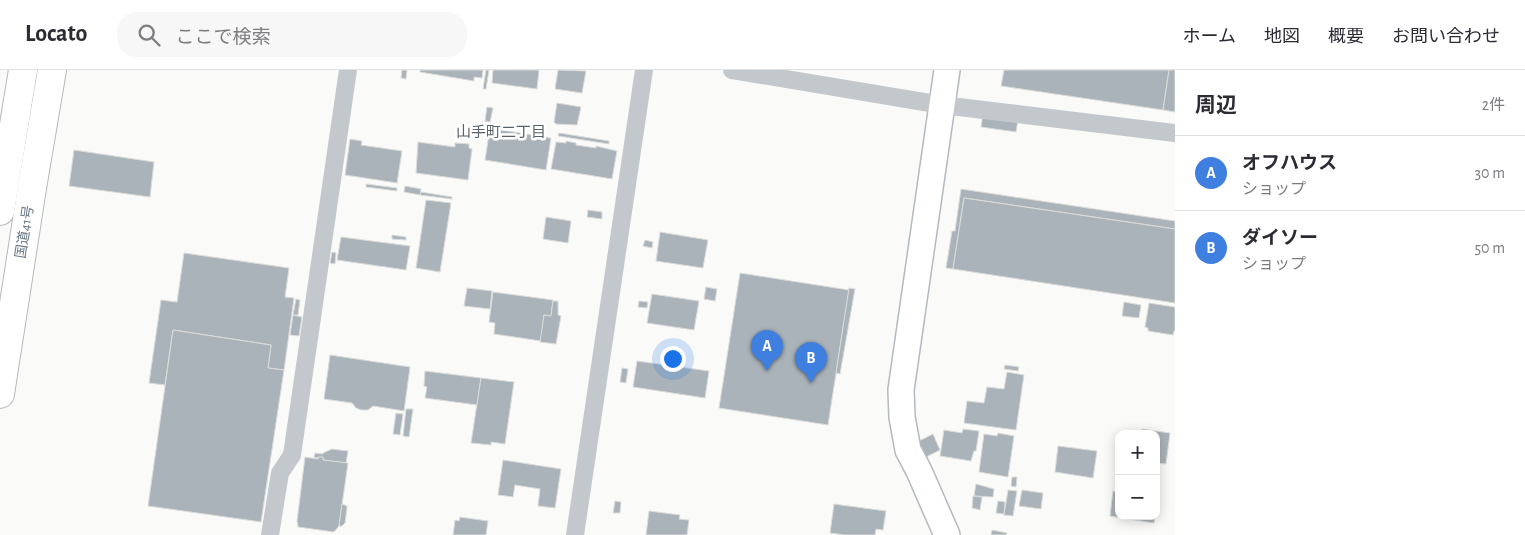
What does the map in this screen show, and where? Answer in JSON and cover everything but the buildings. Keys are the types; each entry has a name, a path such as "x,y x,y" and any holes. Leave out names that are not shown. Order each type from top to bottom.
{"highway":[{"name":"国道41号","path":"0,211 24,70"},
{"name":"国道41号","path":"0,394 52,70"}],"street":[{"path":"270,535 280,473 292,455 348,70"},
{"path":"575,535 644,70"},
{"path":"732,70 942,105 1175,133"},
{"path":"947,535 908,450 902,418 901,390 948,70"}],"place":[{"name":"オフハウス","path":"767,371"},
{"name":"ダイソー","path":"811,383"}],"district":[{"name":"山手町二丁目","path":"501,132"}]}
